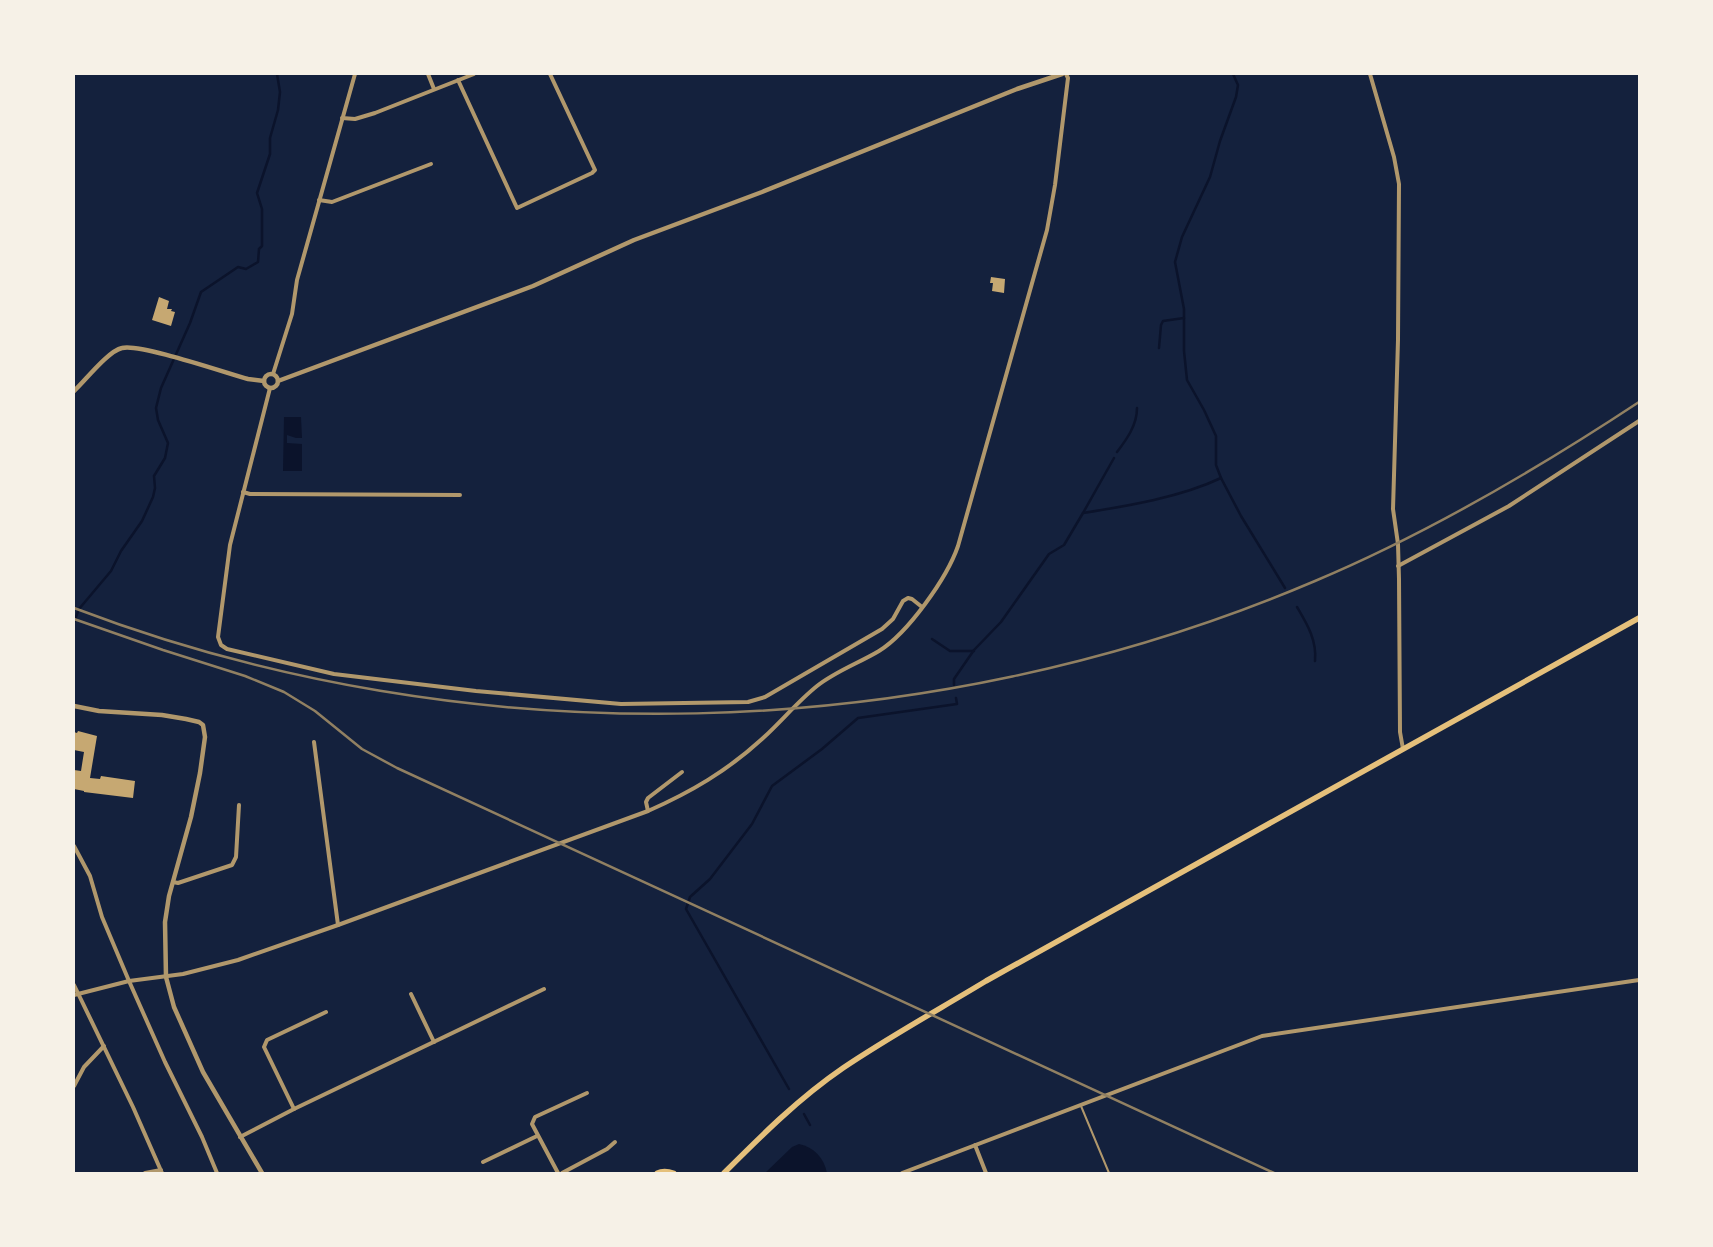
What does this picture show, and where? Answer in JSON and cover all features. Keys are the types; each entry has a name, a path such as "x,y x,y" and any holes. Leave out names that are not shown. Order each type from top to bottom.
{"main road":[{"path":"724,1173 771,1126 813,1091 844,1068 895,1035 986,981 1639,618"},
{"path":"657,1173 669,1171 674,1173"}],"street":[{"path":"273,374 292,314 298,280 319,200 355,74"},
{"path":"428,74 434,89"},
{"path":"342,118 355,119 474,74"},
{"path":"458,80 516,208 595,170 550,74"},
{"path":"270,388 276,386 278,381 533,286 634,240 772,188 1017,89 1062,74"},
{"path":"76,994 129,982 166,977 238,960 648,811 681,796 739,760 818,685 880,650 896,638 922,607 948,570 958,546 1047,230 1055,185 1068,78 1066,74"},
{"path":"1370,74 1394,157 1399,184 1398,340 1393,509 1398,566 1400,732 1403,750"},
{"path":"319,200 332,202 431,164"},
{"path":"74,391 110,354 122,348 143,349 248,379 264,381"},
{"path":"273,374 277,376 278,381"},
{"path":"264,381 267,376 273,374"},
{"path":"264,381 265,385 270,388"},
{"path":"270,388 230,545 218,637 221,645 227,649 334,674 391,682 621,704 748,702 764,697 882,629 893,619 903,601 908,598 922,607"},
{"path":"1398,566 1509,506 1639,421"},
{"path":"243,492 250,494 460,495"},
{"path":"74,706 99,711 162,715 195,720 203,725 206,737 191,817 173,882 165,922 166,977 174,1007 202,1072 262,1173"},
{"path":"314,742 338,925"},
{"path":"648,811 646,802 648,798 682,772"},
{"path":"173,882 178,883 190,880 232,865 236,857 240,805"},
{"path":"74,846 90,876 102,917 129,982 217,1173"},
{"path":"902,1173 1262,1036 1639,980"},
{"path":"74,985 76,994 104,1046 161,1172 145,1173"},
{"path":"240,1137 294,1109 544,989"},
{"path":"411,994 434,1042"},
{"path":"294,1109 264,1047 267,1040 326,1012"},
{"path":"74,1086 84,1068 104,1046"},
{"path":"558,1173 532,1124 535,1117 587,1093"},
{"path":"483,1162 537,1136"},
{"path":"562,1173 607,1149 616,1142"},
{"path":"975,1145 986,1173"}],"lane":[{"path":"1081,1105 1108,1173"}],"water":[{"path":"284,417 301,417 302,438 287,435 287,443 302,444 302,471 283,471"},
{"path":"799,1144 818,1154 827,1173 765,1173 792,1147"}],"building":[{"path":"991,277 1005,279 1004,293 992,291 993,283 990,283"},
{"path":"159,297 169,301 167,309 172,309 171,311 175,312 171,326 152,320"},
{"path":"78,731 97,736 90,778 100,779 101,776 135,781 133,798 74,789 74,770 81,771 84,752 74,750 74,732 77,733"}],"waterway":[{"path":"74,622 79,609 111,571 121,551 142,521 153,497 155,488 154,476 165,458 168,443 158,420 156,408 161,388 190,323 201,292 238,267 246,269 258,262 259,249 262,246 262,209 257,193 270,154 270,138 278,110 280,92 277,74"},
{"path":"1233,74 1238,85 1236,97 1220,141 1210,177 1182,237 1175,262 1184,309 1184,351 1187,380 1216,436 1216,465 1221,478 1241,516 1285,588"},
{"path":"1159,348 1163,321 1184,318"},
{"path":"1117,452 1128,437 1137,414 1137,408"},
{"path":"1083,513 1114,458"},
{"path":"954,685 954,679 974,650 1001,622 1049,554 1064,545 1083,513 1172,496 1221,478"},
{"path":"1297,607 1313,639 1315,661"},
{"path":"932,639 950,651 974,651"},
{"path":"789,1089 686,909 690,897 710,879 752,824 772,786 822,749 858,718 957,704 956,698"},
{"path":"804,1114 810,1125"}],"railway":[{"path":"74,608 225,657 380,691 538,710 697,713 855,702 1012,676 1166,636 1315,581 1399,542 1481,499 1561,452 1639,402"},
{"path":"74,619 245,676 284,692 315,711 362,749 397,768 1274,1173"}]}
